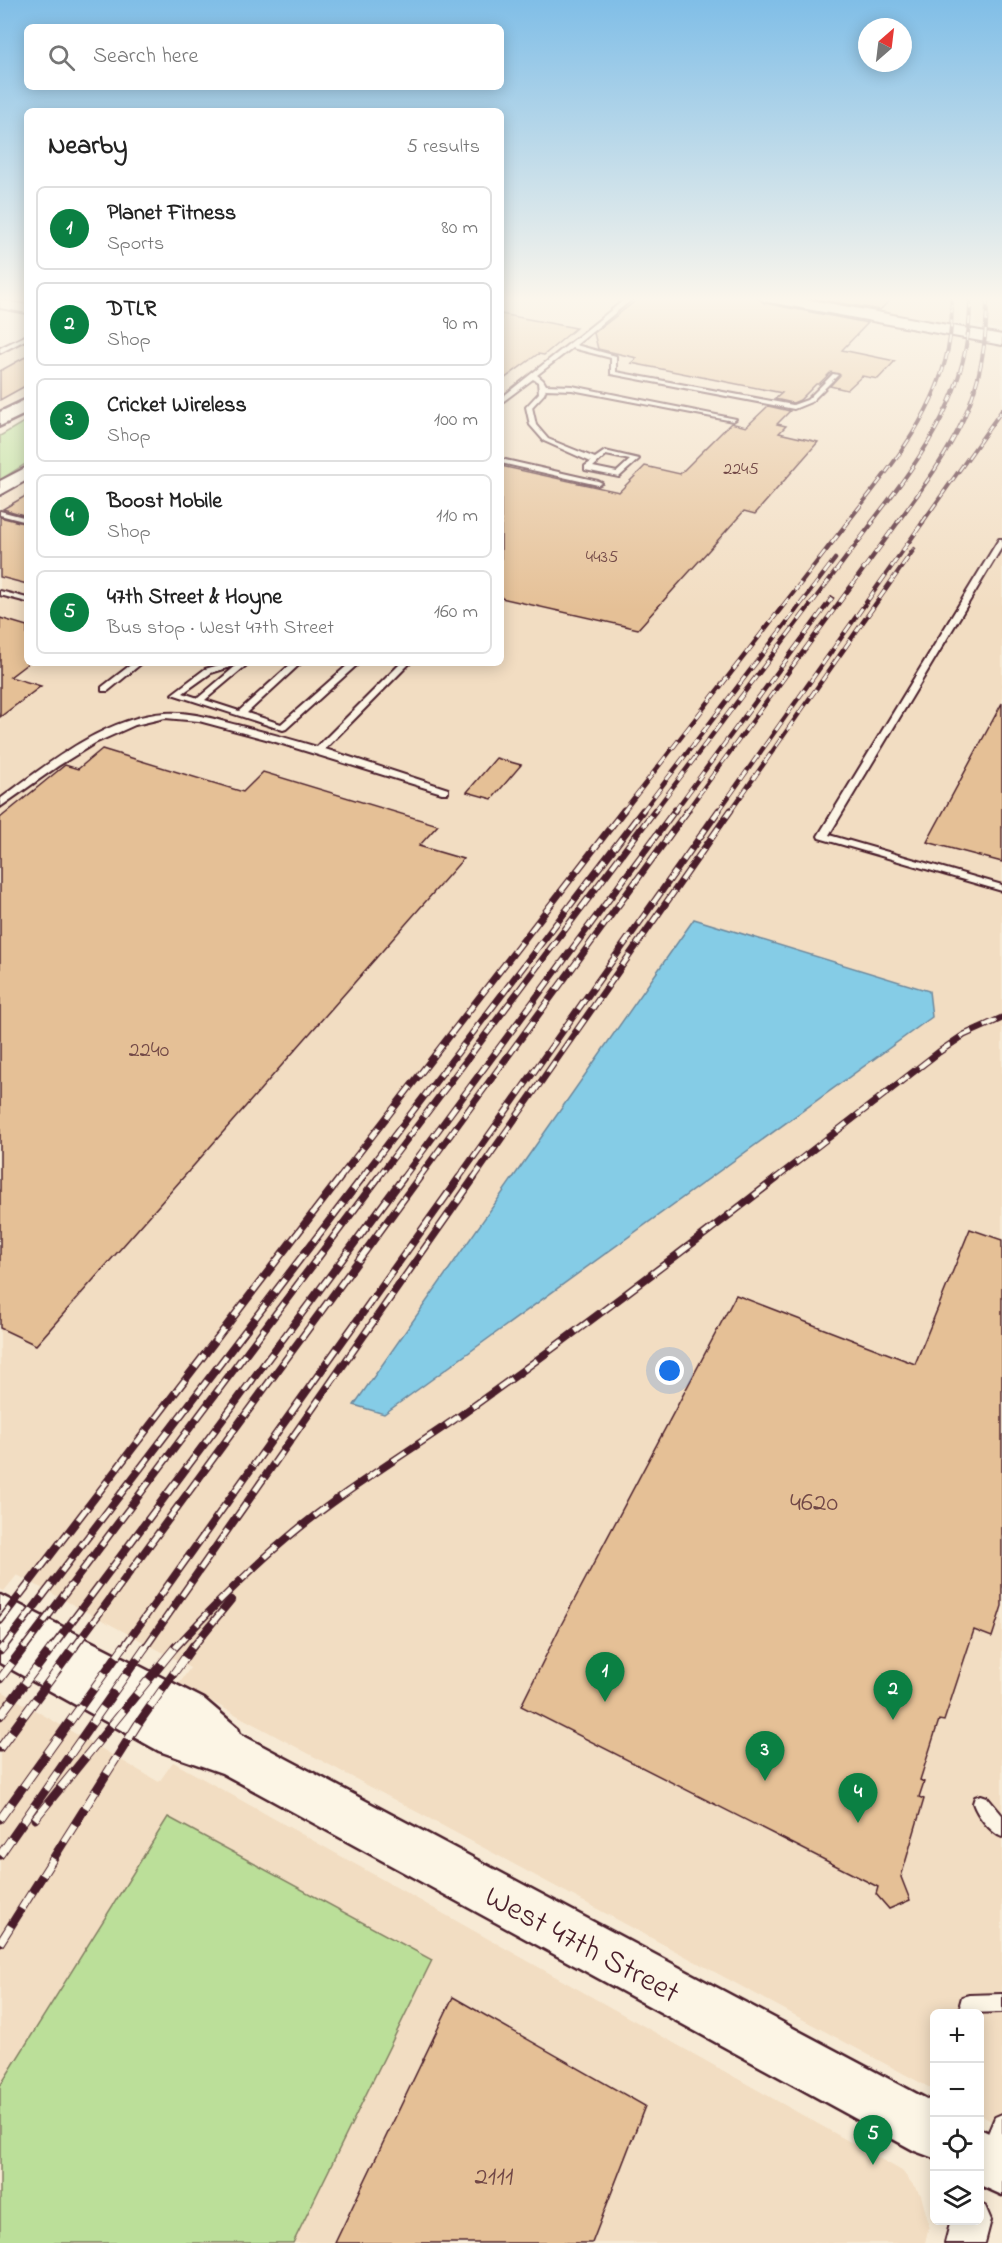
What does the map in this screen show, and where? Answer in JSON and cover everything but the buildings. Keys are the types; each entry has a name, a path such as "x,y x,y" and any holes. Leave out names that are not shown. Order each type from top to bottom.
{"main road":[{"path":"0,420 24,407"},
{"name":"West 47th Street","path":"0,1615 188,1715 232,1754"},
{"name":"West 47th Street","path":"0,1640 175,1735 232,1754 930,2130"}],"street":[{"path":"0,489 24,474"},
{"path":"965,2243 970,2225"}],"lane":[{"path":"535,401 529,407 533,425 546,440 596,461"},
{"path":"638,401 733,419"},
{"path":"760,401 794,407 809,401"},
{"path":"605,453 635,459 619,475 588,468 596,461 605,453"},
{"path":"504,462 598,483"},
{"path":"0,513 24,519"},
{"path":"1002,541 823,836 1002,888"},
{"path":"0,593 24,599"},
{"path":"105,689 134,666"},
{"path":"225,666 208,671 176,694 283,727 352,666"},
{"path":"199,701 241,666"},
{"path":"241,714 294,666"},
{"path":"320,749 403,666"},
{"path":"0,804 73,750 98,736 156,717 189,716 320,749 445,790"},
{"path":"981,1803 1002,1828"},
{"path":"969,2004 1002,2003"}],"shaded area":[{"path":"0,401 15,401 0,409"},
{"path":"504,401 1002,401 1002,2127 984,2117 984,2009 930,2009 930,2088 179,1684 190,1668 168,1655 17,1575 4,1591 0,1589 0,498 24,484 24,666 504,666"},
{"path":"0,1690 159,1782 173,1762 902,2171 921,2195 929,2225 925,2243 0,2243"}],"green space":[{"path":"24,422 24,465 0,480 0,436"},
{"path":"168,1817 432,1960 293,2243 0,2243 0,2086"}],"water":[{"path":"694,919 929,991 932,1017 384,1414 354,1405"}],"railway":[{"path":"847,523 905,446 930,401"},
{"path":"871,523 927,445 949,401"},
{"path":"897,523 936,469 964,418 971,401"},
{"path":"922,523 1002,410"},
{"path":"623,812 848,522"},
{"path":"654,812 873,522"},
{"path":"686,812 898,522"},
{"path":"718,812 923,522"},
{"path":"730,812 914,549"},
{"path":"642,812 835,559"},
{"path":"674,812 832,598"},
{"path":"339,1179 624,810"},
{"path":"361,1179 643,810"},
{"path":"377,1179 655,810"},
{"path":"402,1179 675,810"},
{"path":"418,1179 688,810"},
{"path":"458,1179 719,810"},
{"path":"473,1179 731,810"},
{"path":"775,1179 939,1052 964,1035 1002,1018"},
{"path":"0,1621 340,1178"},
{"path":"3,1648 362,1178"},
{"path":"24,1648 378,1178"},
{"path":"52,1648 403,1178"},
{"path":"74,1648 419,1178"},
{"path":"123,1648 459,1178"},
{"path":"145,1648 474,1178"},
{"path":"175,1648 243,1578 307,1522 504,1384 777,1178"},
{"path":"192,1648 231,1600"},
{"path":"0,1651 4,1646"},
{"path":"0,1679 25,1646"},
{"path":"0,1716 53,1646"},
{"path":"0,1748 75,1646"},
{"path":"0,1819 124,1646"},
{"path":"0,1855 146,1646"},
{"path":"35,1819 176,1646"},
{"path":"0,1943 138,1724 193,1646"}],"place":[{"name":"Planet Fitness","path":"605,1702"},
{"name":"DTLR","path":"893,1720"},
{"name":"Cricket Wireless","path":"765,1781"},
{"name":"Boost Mobile","path":"858,1823"},
{"name":"47th Street & Hoyne","path":"873,2165"}]}
